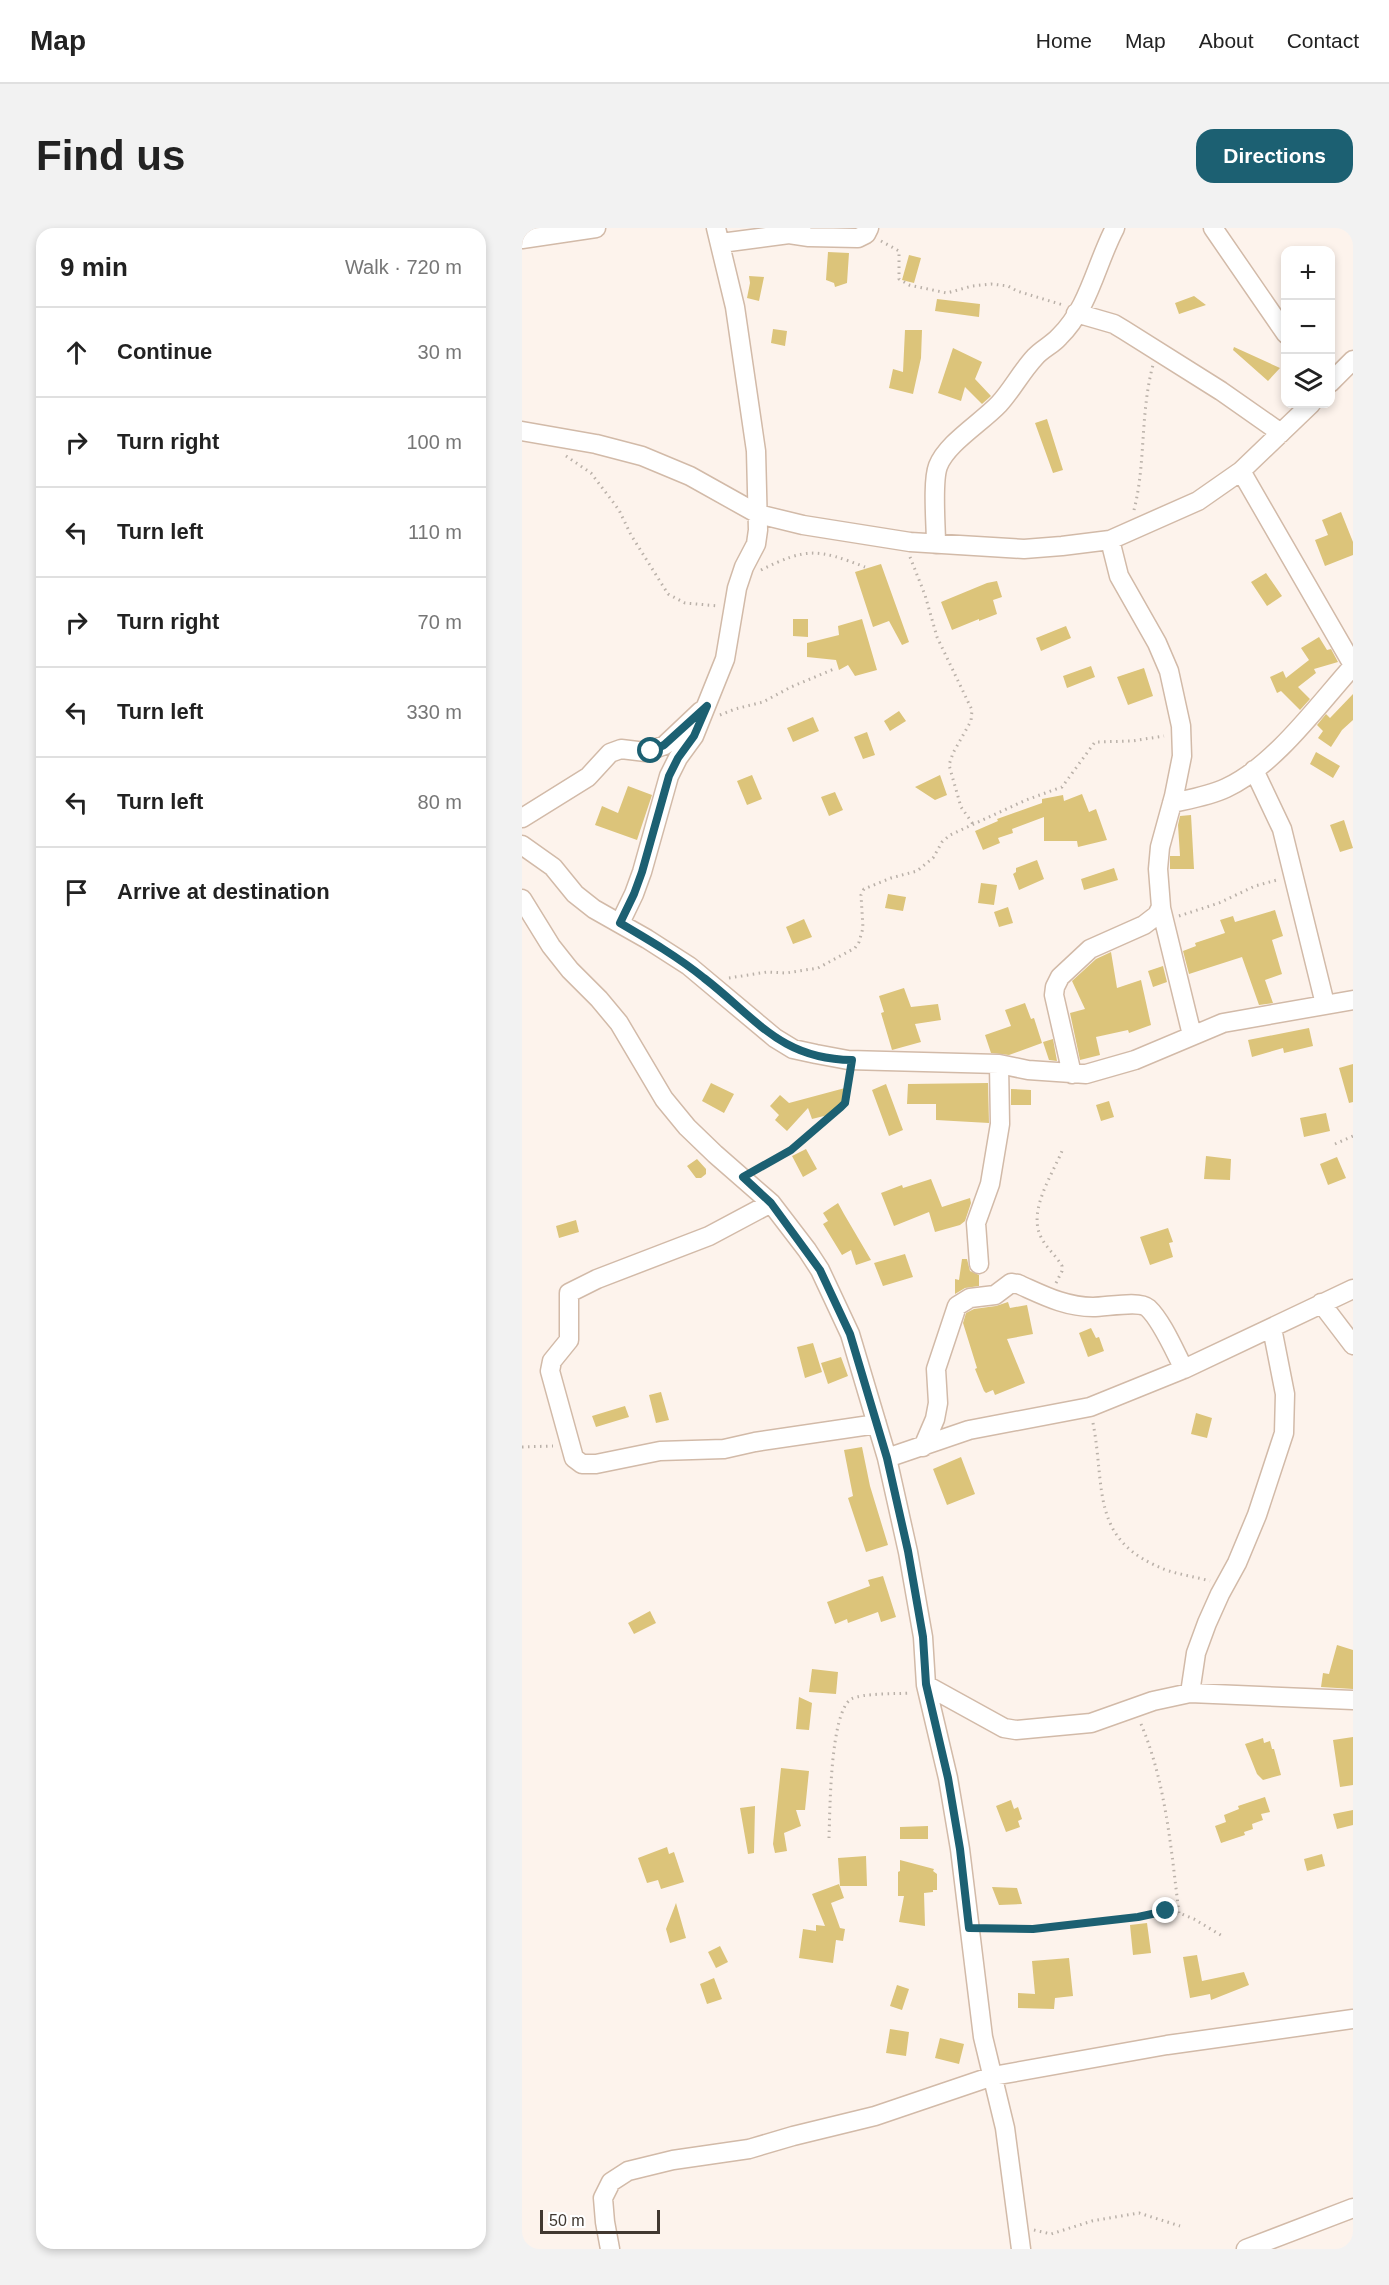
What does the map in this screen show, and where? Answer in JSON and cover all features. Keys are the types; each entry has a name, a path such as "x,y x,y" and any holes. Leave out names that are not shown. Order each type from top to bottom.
{"street":[{"path":"522,239 597,228"},
{"path":"936,544 936,474 941,460 956,443 999,404 1033,359 1060,336 1086,298 1095,278 1100,257 1114,228"},
{"path":"1213,228 1281,327"},
{"path":"620,923 642,872 669,776 707,706 728,646 739,582 756,544 758,514 756,451 735,307 718,235 789,234 854,238 867,231"},
{"path":"1076,314 1114,324 1221,391 1281,433"},
{"path":"1335,378 1353,360"},
{"path":"522,431 596,444 642,456 690,476 758,514 827,530 903,541 1024,549 1110,540 1198,501 1241,471 1307,408"},
{"path":"1172,803 1224,789 1254,770 1283,745 1353,665 1241,471"},
{"path":"1110,540 1119,576 1164,658 1173,684 1181,733 1182,756 1160,847 1158,869 1162,915 1192,1035"},
{"path":"522,818 588,777 615,750 646,752 664,745 707,706"},
{"path":"1254,770 1282,829 1325,1004"},
{"path":"522,845 553,867 575,894 588,904 689,966 775,1038 793,1049 852,1060 999,1064 1028,1070 1086,1074 1112,1068 1223,1023 1353,999"},
{"path":"522,899 551,946 619,1023 664,1099 694,1133 771,1203 820,1270 850,1334 887,1458 908,1551 923,1637 927,1688 948,1778 960,1849 983,2037 1005,2128 1021,2249"},
{"path":"1072,1074 1054,995 1057,981 1090,949 1144,925 1157,915 1162,915"},
{"path":"979,1264 976,1222 990,1184 1000,1124 999,1064"},
{"path":"771,1203 709,1236 597,1279 570,1293 568,1340 552,1361 550,1371 570,1446 577,1460 582,1464 596,1464 660,1451 724,1449 755,1442 877,1424"},
{"path":"923,1447 935,1419 938,1403 936,1369 960,1303 970,1298 995,1295 1011,1283 1072,1306 1136,1304 1147,1307 1154,1315 1184,1369"},
{"path":"887,1458 969,1430 1090,1407 1184,1369 1353,1289"},
{"path":"1321,1303 1353,1345"},
{"path":"1191,1693 1196,1653 1207,1623 1237,1563 1257,1515 1284,1433 1285,1394 1272,1328"},
{"path":"927,1688 1011,1730 1091,1723 1153,1701 1191,1693 1353,1700"},
{"path":"610,2249 603,2198 611,2182 623,2173 673,2160 749,2149 875,2116 993,2076 1167,2045 1353,2019"},
{"path":"1246,2249 1353,2208"}],"path":[{"path":"867,231 899,251 898,277 901,283 951,294 982,285 1008,286 1060,304 1076,314"},
{"path":"1129,532 1138,490 1147,386 1156,351"},
{"path":"561,453 591,473 596,479 619,510 636,545 668,594 685,603 706,607 734,606"},
{"path":"903,541 925,595 937,637 972,710 971,721 949,765 961,807 973,824"},
{"path":"739,582 762,569 801,553 838,557 865,567"},
{"path":"699,724 735,709 763,702 790,687 834,669"},
{"path":"710,982 767,972 786,973 818,968 855,948 859,942 863,928 861,895 864,889 891,878 917,872 933,858 946,837 1062,787 1095,742 1132,741 1181,733"},
{"path":"1162,915 1219,903 1255,886 1294,876"},
{"path":"743,1177 791,1150 845,1103 852,1060"},
{"path":"1335,1144 1353,1136"},
{"path":"1047,1297 1060,1277 1062,1266 1039,1233 1038,1212 1062,1151"},
{"path":"1090,1407 1103,1508 1114,1530 1123,1542 1147,1561 1224,1587"},
{"path":"522,1447 570,1446"},
{"path":"828,1838 836,1733 843,1707 855,1697 927,1688"},
{"path":"1135,1708 1153,1752 1166,1819 1179,1913"},
{"path":"969,1928 1033,1929 1138,1917 1166,1911 1194,1919 1224,1937"},
{"path":"1018,2226 1051,2234 1092,2221 1139,2213 1180,2226"}],"building":[{"path":"828,252 849,253 847,283 835,287 834,283 826,280"},
{"path":"909,255 921,258 914,283 902,280"},
{"path":"749,276 764,277 759,301 747,298"},
{"path":"1194,296 1206,305 1179,314 1175,303"},
{"path":"937,299 980,304 979,317 935,311"},
{"path":"773,329 787,331 785,346 771,343"},
{"path":"905,330 922,330 921,358 913,394 889,388 893,369 903,372"},
{"path":"1234,347 1280,368 1268,381 1233,350"},
{"path":"953,348 982,362 975,379 991,396 982,404 965,387 961,401 938,393"},
{"path":"1047,419 1063,470 1053,473 1035,423"},
{"path":"1341,512 1353,542 1353,555 1325,566 1315,540 1328,535 1322,520"},
{"path":"881,564 909,642 902,645 889,621 873,627 855,572"},
{"path":"1266,573 1282,596 1267,606 1251,582"},
{"path":"997,581 1002,597 993,600 997,614 952,630 941,602"},
{"path":"793,619 808,619 808,637 793,636"},
{"path":"862,619 877,670 855,676 848,665 839,670 836,660 807,657 807,643 839,635 838,626"},
{"path":"1066,626 1071,638 1041,651 1036,638"},
{"path":"1319,637 1327,650 1331,649 1338,662 1314,669 1316,673 1298,687 1310,699 1300,710 1281,691 1277,693 1270,677 1283,671 1286,678 1309,660 1301,648"},
{"path":"1091,666 1095,677 1067,688 1063,676"},
{"path":"1144,668 1153,696 1128,705 1117,677"},
{"path":"1353,694 1353,720 1342,730 1331,747 1318,738 1323,731 1317,725 1326,714 1330,718"},
{"path":"899,711 906,721 890,731 884,721"},
{"path":"813,717 819,731 793,742 787,728"},
{"path":"867,732 875,755 863,759 854,737"},
{"path":"1316,752 1340,766 1333,778 1310,764"},
{"path":"752,775 762,799 747,805 737,781"},
{"path":"940,775 947,795 935,800 915,787"},
{"path":"628,786 652,795 637,840 595,825 602,806 618,813"},
{"path":"835,792 843,810 829,816 821,797"},
{"path":"1082,794 1089,812 1096,809 1107,840 1078,847 1077,841 1044,841 1044,817 1012,829 1013,833 998,838 1000,843 983,850 975,831 998,821 997,819 1042,803 1042,799 1063,795 1064,801"},
{"path":"1191,815 1194,869 1170,869 1170,856 1180,856 1178,825 1180,816"},
{"path":"1344,820 1353,848 1340,852 1330,825"},
{"path":"1037,860 1044,879 1019,890 1013,874 1016,868"},
{"path":"1114,868 1118,880 1084,890 1081,879"},
{"path":"981,883 997,885 994,905 978,903"},
{"path":"888,894 906,897 903,911 885,908"},
{"path":"1008,907 1013,923 999,927 994,912"},
{"path":"1275,910 1283,936 1272,940 1282,974 1265,980 1273,1003 1259,1005 1242,957 1189,974 1183,951 1196,946 1195,943 1225,933 1220,920 1233,916 1235,922"},
{"path":"804,919 812,937 793,944 786,927"},
{"path":"1111,952 1117,988 1141,980 1151,1025 1129,1033 1128,1030 1096,1037 1100,1055 1080,1060 1070,1013 1085,1009 1072,981 1096,959"},
{"path":"1163,966 1167,982 1153,987 1148,971"},
{"path":"904,988 911,1007 938,1004 941,1020 915,1024 921,1042 892,1050 881,1013 884,1012 879,996"},
{"path":"1025,1003 1031,1019 1034,1018 1042,1043 1009,1055 991,1053 985,1035 1011,1026 1005,1010"},
{"path":"1309,1028 1313,1046 1284,1053 1283,1048 1252,1057 1248,1040"},
{"path":"1053,1039 1057,1061 1049,1060 1043,1042"},
{"path":"1353,1064 1353,1102 1349,1103 1339,1068"},
{"path":"711,1083 734,1094 724,1113 702,1101"},
{"path":"988,1083 989,1123 936,1120 936,1104 907,1104 908,1084"},
{"path":"886,1084 903,1130 889,1136 872,1090"},
{"path":"845,1088 843,1103 828,1115 812,1119 808,1108 787,1131 775,1120 779,1115 770,1106 780,1095 789,1103"},
{"path":"1011,1089 1031,1090 1031,1105 1011,1105"},
{"path":"1109,1101 1114,1117 1101,1121 1096,1105"},
{"path":"1326,1113 1330,1131 1304,1137 1300,1118"},
{"path":"806,1149 817,1169 803,1177 792,1156"},
{"path":"1206,1156 1231,1159 1230,1180 1204,1179"},
{"path":"1337,1157 1346,1178 1328,1185 1320,1164"},
{"path":"697,1159 706,1169 706,1174 701,1178 696,1178 687,1166"},
{"path":"931,1179 942,1207 970,1198 971,1203 965,1221 960,1225 935,1232 929,1212 894,1226 881,1193 902,1185 903,1188"},
{"path":"838,1203 871,1260 856,1265 851,1250 842,1255 823,1224 828,1221 823,1213"},
{"path":"576,1220 579,1232 559,1238 556,1226"},
{"path":"1168,1228 1173,1242 1169,1243 1173,1257 1150,1265 1140,1237"},
{"path":"905,1254 913,1277 883,1286 874,1263"},
{"path":"962,1259 967,1259 970,1271 979,1275 979,1286 965,1288 955,1294 955,1279 959,1280"},
{"path":"1008,1302 1010,1308 1027,1305 1033,1334 1007,1339 1025,1383 995,1395 993,1390 986,1393 984,1391 975,1369 977,1368 963,1323 966,1313 974,1309"},
{"path":"1091,1328 1096,1338 1099,1337 1104,1351 1088,1357 1079,1333"},
{"path":"813,1343 822,1372 805,1378 797,1347"},
{"path":"841,1357 848,1376 828,1384 821,1363"},
{"path":"661,1392 669,1420 656,1423 649,1395"},
{"path":"625,1406 629,1417 596,1427 592,1416"},
{"path":"1196,1413 1212,1418 1207,1438 1191,1434"},
{"path":"862,1447 870,1486 888,1545 866,1552 848,1498 853,1496 844,1450"},
{"path":"961,1457 975,1494 947,1505 933,1469"},
{"path":"883,1576 896,1617 881,1622 878,1612 848,1623 847,1619 835,1624 827,1602 870,1586 868,1580"},
{"path":"650,1611 656,1623 634,1634 628,1623"},
{"path":"1337,1645 1353,1650 1353,1689 1321,1687 1323,1673 1329,1674"},
{"path":"812,1669 838,1672 836,1694 809,1692"},
{"path":"799,1697 812,1703 809,1730 796,1729"},
{"path":"1353,1737 1353,1785 1340,1787 1333,1740"},
{"path":"1263,1738 1264,1743 1270,1741 1274,1749 1281,1775 1263,1780 1257,1774 1245,1744"},
{"path":"781,1768 809,1771 805,1810 796,1810 801,1826 784,1833 787,1851 775,1853 773,1844"},
{"path":"1265,1797 1270,1812 1261,1814 1263,1820 1252,1824 1253,1829 1244,1832 1245,1835 1221,1843 1215,1826 1226,1822 1224,1815 1239,1809 1238,1806"},
{"path":"1011,1800 1014,1809 1018,1807 1022,1819 1018,1821 1020,1827 1006,1832 996,1806"},
{"path":"755,1806 754,1853 748,1854 740,1808"},
{"path":"1353,1810 1353,1825 1337,1829 1333,1814"},
{"path":"928,1826 928,1839 900,1839 900,1827"},
{"path":"667,1847 669,1854 674,1852 684,1882 661,1889 658,1880 647,1883 638,1858"},
{"path":"1322,1854 1325,1866 1307,1871 1304,1859"},
{"path":"866,1856 867,1886 840,1886 838,1858"},
{"path":"900,1860 934,1869 933,1871 937,1874 937,1890 924,1893 925,1926 899,1922 904,1896 898,1896"},
{"path":"839,1884 844,1898 831,1903 840,1928 845,1929 843,1941 836,1940 833,1963 799,1958 803,1929 816,1931 816,1925 825,1926 812,1894"},
{"path":"992,1887 1017,1888 1022,1904 999,1905"},
{"path":"676,1903 686,1938 670,1943 666,1929"},
{"path":"1147,1923 1151,1953 1133,1955 1130,1925"},
{"path":"720,1946 728,1962 716,1968 708,1952"},
{"path":"1197,1955 1202,1981 1244,1972 1249,1985 1211,2000 1210,1994 1190,1998 1183,1957"},
{"path":"1069,1958 1073,1996 1055,1998 1054,2009 1018,2008 1018,1993 1035,1994 1032,1961"},
{"path":"714,1978 722,1999 707,2004 700,1984"},
{"path":"897,1985 909,1989 902,2010 890,2006"},
{"path":"890,2029 909,2032 906,2056 886,2053"},
{"path":"940,2038 964,2044 959,2064 935,2058"}],"route":[{"path":"651,751 664,745 707,706 694,736 678,758 669,776 642,872 620,923 689,966 775,1038 793,1049 852,1060 845,1103 791,1150 743,1177 771,1203 807,1250 820,1270 850,1334 887,1458 908,1551 923,1637 926,1684 948,1778 960,1849 969,1928 1033,1929 1138,1917 1166,1911"}]}
